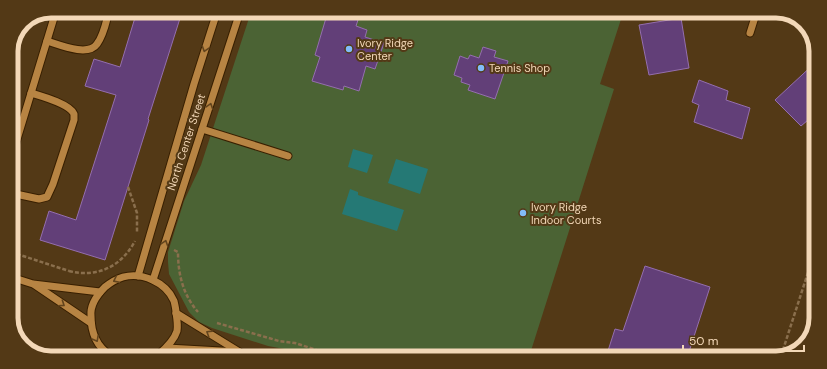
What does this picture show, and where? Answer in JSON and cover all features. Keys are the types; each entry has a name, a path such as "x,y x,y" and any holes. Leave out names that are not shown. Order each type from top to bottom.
{"street":[{"path":"18,135 54,18"},
{"path":"47,42 82,50 90,49 96,45 100,38 107,18"},
{"name":"North Center Street","path":"138,276 194,84 215,18"},
{"name":"North Center Street","path":"153,280 238,18"},
{"path":"750,33 755,18"},
{"path":"18,195 38,199 47,197 54,184 74,120 74,113 70,109 31,93"},
{"path":"202,129 288,156"},
{"path":"104,351 96,341 91,328 90,308 100,292 112,282 123,277 138,276 153,280 165,288 174,301 178,323 176,332 167,348 163,351"},
{"path":"18,279 33,284 100,292"},
{"path":"33,284 91,323"},
{"path":"176,312 238,351"},
{"path":"167,348 211,351"}],"path":[{"path":"18,254 80,274 95,273 110,266 126,256 135,242 137,231 136,212 128,187"},
{"path":"178,252 178,268 183,286 193,306 202,317"},
{"path":"783,350 809,269"},
{"path":"217,323 278,341 295,343 320,351"}],"green space":[{"path":"249,18 621,18 600,84 614,89 531,351 296,351 268,346 212,328 199,322 189,312 169,274 168,252 184,201 201,165"}],"water":[{"path":"353,149 373,155 367,173 348,167"},
{"path":"396,159 428,169 420,194 388,183"},
{"path":"350,189 358,192 358,195 404,210 397,231 342,214"}],"building":[{"path":"135,18 180,18 105,260 40,240 49,211 76,220 116,95 85,86 94,59 120,67"},
{"name":"Ivory Ridge Center","path":"326,18 352,18 358,20 356,26 367,30 365,37 384,43 375,69 366,66 359,91 344,86 343,90 312,81 320,57 315,55"},
{"path":"681,18 689,68 649,75 639,25"},
{"name":"Tennis Shop","path":"483,47 496,51 494,57 508,61 495,99 468,90 470,85 461,82 462,78 454,75 460,56 468,59 470,55 479,58"},
{"path":"809,68 809,119 801,126 775,100"},
{"path":"699,80 728,91 726,100 750,108 742,139 694,122 699,105 692,102"},
{"path":"645,266 710,287 689,351 608,351 615,329 623,331"}],"place":[{"name":"Ivory Ridge Center","path":"349,49"},
{"name":"Tennis Shop","path":"481,68"},
{"name":"Ivory Ridge Indoor Courts","path":"523,213"}]}
